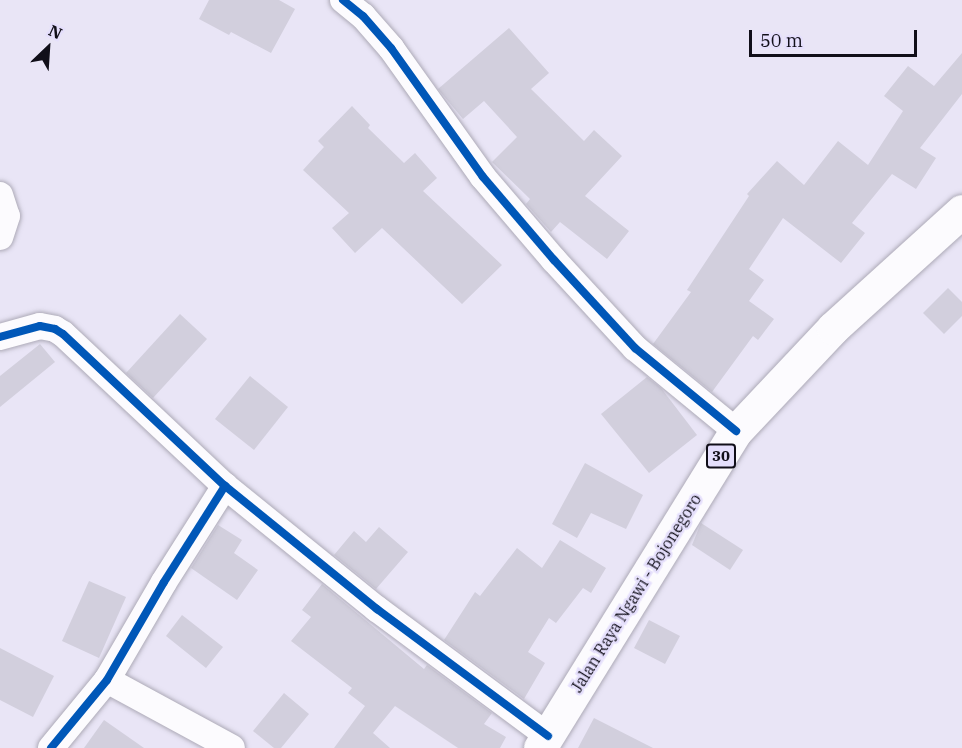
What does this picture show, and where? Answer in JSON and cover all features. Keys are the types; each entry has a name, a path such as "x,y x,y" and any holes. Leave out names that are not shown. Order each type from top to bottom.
{"highway":[{"name":"Jalan Raya Ngawi - Bojonegoro","path":"544,742 736,431 833,328 962,211"}],"street":[{"path":"343,0 363,16 391,48 483,177 554,260 635,348 736,431"},
{"path":"0,195 7,216 0,237"},
{"path":"0,337 40,326 55,329 225,486 544,742"},
{"path":"51,748 107,680 164,582 225,486"},
{"path":"107,680 231,748"}],"building":[{"path":"209,0 279,0 295,9 271,53 231,32 229,35 199,19"},
{"path":"509,28 549,73 531,89 584,141 594,130 622,156 585,196 629,231 607,259 560,222 551,232 526,204 530,199 492,162 517,137 484,101 463,119 438,89"},
{"path":"962,53 962,94 920,148 936,158 916,189 892,174 852,223 865,233 841,263 783,218 749,269 764,280 749,301 774,319 758,340 753,336 712,392 653,344 691,292 687,290 749,196 747,194 777,161 804,185 838,141 868,165 903,111 884,96 908,66 934,86"},
{"path":"352,106 370,125 368,128 404,163 415,153 437,178 423,191 502,265 462,304 382,228 355,253 332,228 349,213 303,170 324,147 318,141"},
{"path":"948,288 962,302 962,316 944,334 923,313"},
{"path":"180,314 207,339 153,398 126,373"},
{"path":"40,344 55,362 0,407 0,376"},
{"path":"250,376 288,407 254,450 215,419"},
{"path":"647,377 661,388 697,435 649,473 601,414"},
{"path":"585,463 643,495 626,529 591,513 577,538 552,524"},
{"path":"701,523 743,550 730,570 692,545"},
{"path":"218,525 242,540 234,553 258,570 237,600 191,568"},
{"path":"379,527 408,552 376,589 334,555 354,531 366,542"},
{"path":"560,540 606,568 591,593 583,588 556,623 549,618 528,652 545,663 524,699 444,640 475,592 480,596 517,548 542,568"},
{"path":"89,581 126,597 99,658 62,641"},
{"path":"322,584 424,669 427,665 492,713 484,724 506,737 500,748 458,748 395,706 373,733 390,748 334,748 365,706 348,693 352,688 291,641 311,617 302,610"},
{"path":"182,615 223,647 206,668 166,636"},
{"path":"649,620 680,636 665,664 634,648"},
{"path":"0,648 54,676 33,717 0,700"},
{"path":"284,693 309,714 281,748 274,748 253,731"},
{"path":"594,718 653,748 578,748"},
{"path":"104,720 144,748 84,748"}],"cycle path":[{"path":"343,0 363,16 391,48 483,177 554,260 635,348 736,431"},
{"path":"0,337 40,326 55,329 63,334 225,486 377,609 548,736"},
{"path":"51,748 107,680 164,582 225,486"}]}
